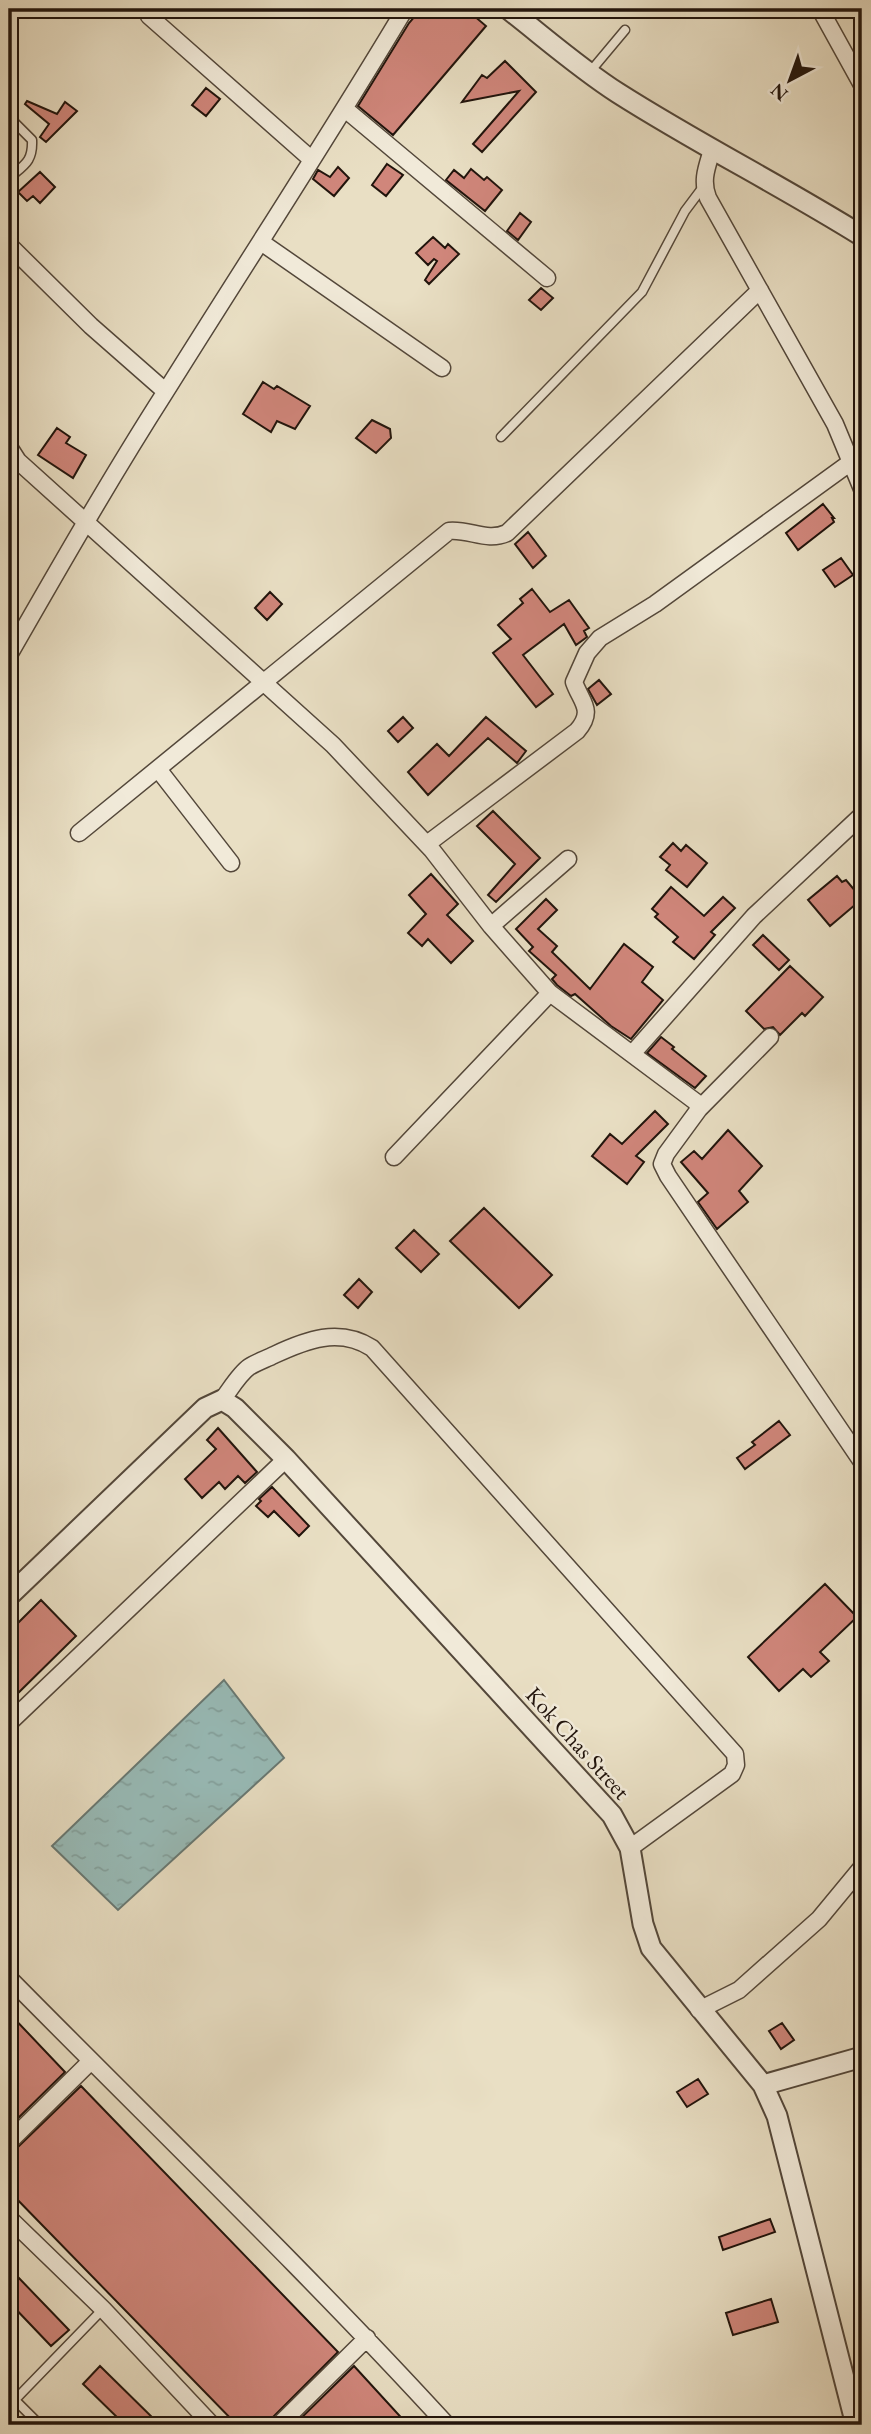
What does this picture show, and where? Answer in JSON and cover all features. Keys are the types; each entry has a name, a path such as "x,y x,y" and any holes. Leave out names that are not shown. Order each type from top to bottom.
{"street":[{"path":"9,655 85,522 165,391 345,109 405,9"},
{"path":"508,9 589,74 712,150 862,236"},
{"path":"820,9 862,85"},
{"path":"149,16 311,159"},
{"path":"345,109 547,278"},
{"path":"712,150 703,187 835,424 862,489"},
{"path":"261,242 442,368"},
{"path":"9,245 91,326 165,391"},
{"path":"79,833 449,531 459,530 482,537 497,537 506,533 760,290"},
{"path":"9,447 18,461 333,745 427,844 491,926 550,993 692,1098 699,1109"},
{"path":"427,844 584,723 587,713 574,682 587,653 600,638 655,604 851,462"},
{"path":"158,769 231,863"},
{"path":"632,1054 754,916 862,815"},
{"path":"491,926 568,859"},
{"path":"394,1157 550,993"},
{"path":"770,1037 699,1109 666,1154 662,1164 862,1462"},
{"path":"9,1595 205,1408 222,1400 247,1368 294,1346 326,1336 362,1342 372,1348 734,1754 736,1765 732,1774 630,1848"},
{"name":"Kok Chas Street","path":"222,1400 235,1408 286,1460 612,1815 630,1848 643,1924 651,1948 763,2085 777,2116 856,2425"},
{"path":"9,1723 286,1460"},
{"path":"699,2010 739,1990 818,1919 862,1867"},
{"path":"9,1978 226,2193 447,2425"},
{"path":"763,2085 862,2057"},
{"path":"9,2142 91,2061"},
{"path":"9,2218 103,2309 212,2425"},
{"path":"279,2425 367,2338"}],"lane":[{"path":"589,74 625,30"},
{"path":"9,117 32,140 33,152 27,164 9,178"},
{"path":"501,437 642,292 685,211 703,187"},
{"path":"40,2425 11,2400 103,2309"}],"water":[{"path":"224,1680 284,1758 118,1910 52,1846"}],"building":[{"path":"421,9 466,9 486,26 393,135 358,106 409,23"},
{"path":"505,61 536,92 482,152 473,144 519,91 462,102 482,75 487,78"},
{"path":"206,88 220,99 206,116 192,105"},
{"path":"27,101 57,114 65,102 77,111 46,142 40,137 49,124 25,104"},
{"path":"387,164 403,175 386,196 372,185"},
{"path":"338,167 349,178 334,196 313,179 318,170 330,177"},
{"path":"471,169 484,180 487,177 502,190 485,211 446,180 454,170 464,178"},
{"path":"40,172 55,187 40,203 33,196 27,201 18,192"},
{"path":"520,213 531,222 518,240 507,231"},
{"path":"433,237 445,248 448,244 459,254 429,284 425,280 437,261 434,259 428,265 416,253"},
{"path":"541,288 553,298 541,310 529,300"},
{"path":"263,382 274,389 277,386 310,406 295,429 277,421 271,432 243,414"},
{"path":"372,420 390,429 391,438 376,453 356,438"},
{"path":"57,428 70,437 66,443 86,455 73,478 38,455"},
{"path":"823,504 834,522 798,550 786,533"},
{"path":"528,532 546,556 533,568 515,544"},
{"path":"841,558 853,575 835,587 823,570"},
{"path":"532,589 550,612 569,600 589,628 584,631 587,637 576,645 564,624 523,655 553,694 536,707 493,653 511,639 498,625 523,603 520,599"},
{"path":"270,592 282,604 267,620 255,608"},
{"path":"599,680 611,694 597,705 588,689"},
{"path":"403,717 413,728 398,742 388,731"},
{"path":"486,717 526,751 517,763 488,738 428,795 408,772 437,744 449,756"},
{"path":"493,811 540,858 496,902 488,895 515,864 477,826"},
{"path":"673,843 681,851 686,845 707,863 687,887 666,870 670,865 660,857"},
{"path":"431,874 458,904 447,915 473,941 451,963 428,939 422,946 408,933 426,914 409,895"},
{"path":"837,876 842,882 846,880 862,899 830,926 808,900"},
{"path":"671,887 704,916 723,897 735,908 711,932 715,935 694,959 673,942 678,937 655,917 658,914 652,909"},
{"path":"546,899 557,910 538,929 557,946 552,952 590,989 624,944 653,967 642,982 663,1000 631,1039 611,1026 575,994 571,996 557,985 552,979 556,975 529,951 533,947 516,929"},
{"path":"763,935 789,960 779,970 753,945"},
{"path":"790,966 823,997 805,1016 802,1013 780,1035 773,1027 764,1029 746,1011"},
{"path":"661,1037 706,1076 695,1088 647,1053"},
{"path":"655,1111 668,1124 636,1156 644,1162 627,1184 592,1156 610,1134 622,1144"},
{"path":"728,1130 762,1166 739,1191 748,1202 717,1229 698,1202 708,1193 681,1162 694,1151 702,1159"},
{"path":"484,1208 552,1275 519,1308 450,1241"},
{"path":"414,1230 439,1254 421,1272 396,1248"},
{"path":"359,1279 372,1292 358,1308 344,1295"},
{"path":"779,1421 790,1435 745,1469 737,1458 755,1445 752,1442"},
{"path":"218,1428 257,1472 245,1483 238,1476 225,1489 219,1482 202,1498 185,1479 216,1449 207,1440"},
{"path":"272,1487 309,1526 299,1536 274,1511 268,1517 256,1506 261,1501 259,1499"},
{"path":"825,1584 857,1617 820,1652 829,1661 811,1677 803,1669 779,1691 748,1657"},
{"path":"41,1600 76,1636 9,1702 9,1632"},
{"path":"9,2013 65,2072 9,2127"},
{"path":"782,2023 794,2040 781,2049 769,2031"},
{"path":"698,2079 708,2094 687,2107 677,2092"},
{"path":"81,2086 338,2352 272,2418 269,2425 237,2425 9,2191 9,2152 16,2149"},
{"path":"770,2219 775,2232 723,2250 719,2237"},
{"path":"16,2275 69,2330 51,2346 9,2302 9,2283"},
{"path":"771,2299 778,2322 733,2335 726,2313"},
{"path":"100,2366 160,2425 125,2425 83,2384"},
{"path":"353,2367 408,2425 294,2425"}]}
